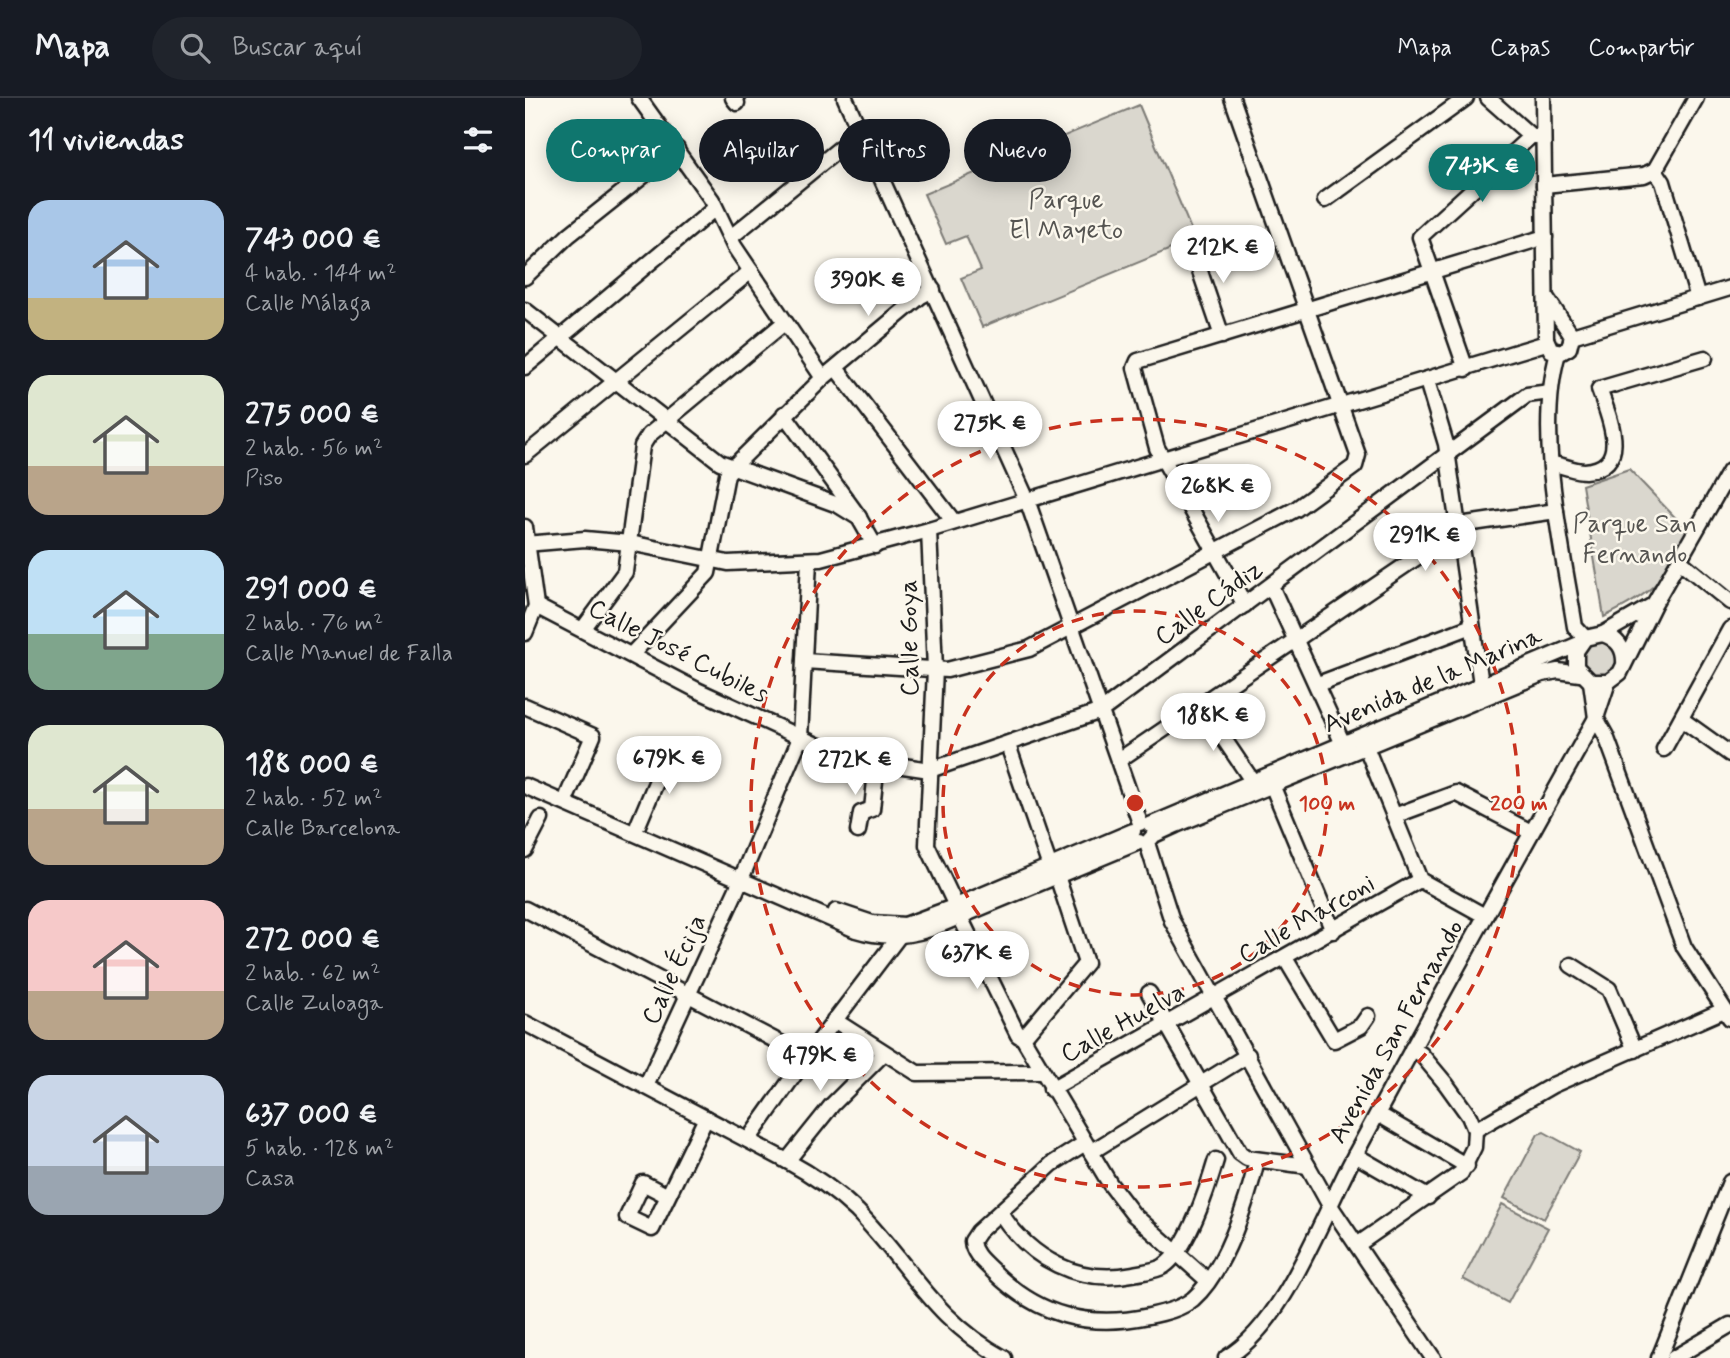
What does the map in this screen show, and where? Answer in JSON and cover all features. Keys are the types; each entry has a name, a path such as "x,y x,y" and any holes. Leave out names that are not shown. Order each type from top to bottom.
{"street":[{"path":"639,98 655,119"},
{"path":"845,98 855,119"},
{"path":"804,661 947,670 1029,649 1296,509 1355,466 1358,455 1232,98"},
{"path":"1325,200 1467,98"},
{"path":"1488,98 1538,136"},
{"path":"1475,1130 1553,1085 1727,1014 1684,947 1606,736 1595,718 1585,678 1574,659 1582,641 1576,627 1556,511 1552,464 1544,185 1538,136 1543,98"},
{"path":"1544,185 1644,175 1655,170 1696,98"},
{"path":"1466,369 1420,237 1538,136"},
{"path":"731,237 838,150"},
{"path":"685,161 712,200 734,246 823,378"},
{"path":"1655,170 1663,182 1698,298"},
{"path":"525,277 569,235 636,182"},
{"path":"884,182 1027,500 1073,625 1172,922 1329,1205 1433,1358"},
{"path":"525,367 714,209"},
{"path":"1245,605 1157,449 1135,368 1138,361 1545,237"},
{"path":"1191,245 1222,336"},
{"path":"525,455 751,271"},
{"path":"1550,344 1554,327 1567,331 1730,288"},
{"path":"631,655 708,573 727,474 784,414 823,378 922,296 933,290"},
{"path":"526,544 585,539 630,543 711,561 809,561 875,546 1550,344 1569,348 1567,331 1546,297"},
{"path":"525,310 720,462 838,505 859,518"},
{"path":"583,629 625,572 642,446 664,421 784,323"},
{"path":"1552,464 1583,471 1601,467 1609,460 1615,437 1599,389 1705,358"},
{"path":"836,368 954,522"},
{"path":"1427,382 1448,455 1482,684"},
{"name":"Calle Cádiz","path":"930,769 1008,745 1101,711 1527,395 1550,387"},
{"path":"784,414 859,518 875,546"},
{"path":"1585,678 1608,682 1621,673 1654,604 1681,562 1730,471"},
{"path":"1119,760 1296,642 1457,529 1466,524 1556,511"},
{"path":"525,527 536,606 525,633"},
{"name":"Calle Goya","path":"929,530 935,669 927,845 1018,1035 1023,1038 1088,1147 1133,1214 1207,1280"},
{"path":"800,738 809,561"},
{"path":"1681,562 1730,602"},
{"path":"1271,586 1318,684 1343,744"},
{"path":"1582,641 1603,634 1654,604"},
{"name":"Calle José Cubiles","path":"536,606 843,757 930,769"},
{"path":"1318,684 1472,625"},
{"path":"1664,749 1730,629"},
{"path":"1603,634 1618,641 1624,665"},
{"name":"Avenida de la Marina","path":"525,775 638,825 856,930 899,936 1144,833 1253,782 1582,641"},
{"name":"Avenida de la Marina","path":"1144,833 1272,785 1542,674 1558,671 1585,678"},
{"name":"Avenida San Fernando","path":"1226,1358 1246,1343 1270,1317 1412,1049 1595,718 1608,682"},
{"path":"1201,705 1253,782"},
{"path":"525,706 593,736 568,794"},
{"path":"1681,719 1730,754"},
{"name":"Calle Écija","path":"646,1086 742,875 800,738"},
{"path":"1008,745 1086,963 1023,1038"},
{"path":"1366,747 1420,880 1485,916"},
{"path":"638,825 668,754"},
{"path":"858,831 861,813 872,809 877,762"},
{"path":"1272,785 1333,931"},
{"name":"Avenida de la Marina","path":"525,786 850,917 871,923 905,925 958,911"},
{"path":"1394,816 1456,793 1531,832"},
{"path":"525,849 541,819"},
{"name":"Calle Marconi","path":"1216,998 1420,880"},
{"path":"525,909 807,1057"},
{"path":"748,1140 834,1020 899,936"},
{"path":"1285,958 1335,1040 1361,1026 1368,1016"},
{"path":"1571,965 1609,989 1635,1050"},
{"path":"1149,993 1240,1153 1258,1160 1308,1166"},
{"name":"Calle Huelva","path":"1051,1089 1216,998"},
{"path":"834,1020 916,1073 1041,1072"},
{"path":"525,1023 787,1161 827,1186 855,1210 957,1328 1004,1358"},
{"path":"1357,1245 1428,1197 1467,1166 1474,1147 1475,1130 1446,1084 1421,1054 1412,1049"},
{"path":"787,1161 832,1105 884,1053"},
{"path":"1248,1055 1088,1147 1052,1164 1000,1214 978,1231 972,1241 973,1248 1002,1280 1025,1297 1058,1314 1091,1322 1161,1314 1189,1302 1207,1280 1241,1218 1258,1160"},
{"path":"1378,1114 1467,1166"},
{"path":"669,1196 706,1118"},
{"path":"1355,1155 1428,1197"},
{"path":"1000,1214 1031,1249 1082,1276 1101,1278 1151,1271 1164,1266 1175,1254 1203,1202 1216,1160"},
{"path":"1659,1358 1730,1182"},
{"path":"1674,1358 1730,1325"},
{"path":"1671,1332 1692,1348"}],"green space":[{"name":"Parque El Mayeto","path":"1139,105 1195,239 982,327 961,278 981,270 966,236 946,244 924,194 964,177 964,182 1071,182 1071,133"},
{"name":"Parque San Fernando","path":"1629,469 1690,533 1656,584 1635,600 1604,617 1582,485"},
{"path":"1599,642 1611,647 1616,659 1611,671 1599,676 1587,671 1582,659 1587,647"},
{"path":"1544,1132 1580,1152 1544,1219 1504,1198 1538,1134"},
{"path":"1502,1204 1548,1228 1508,1303 1463,1279"}]}
